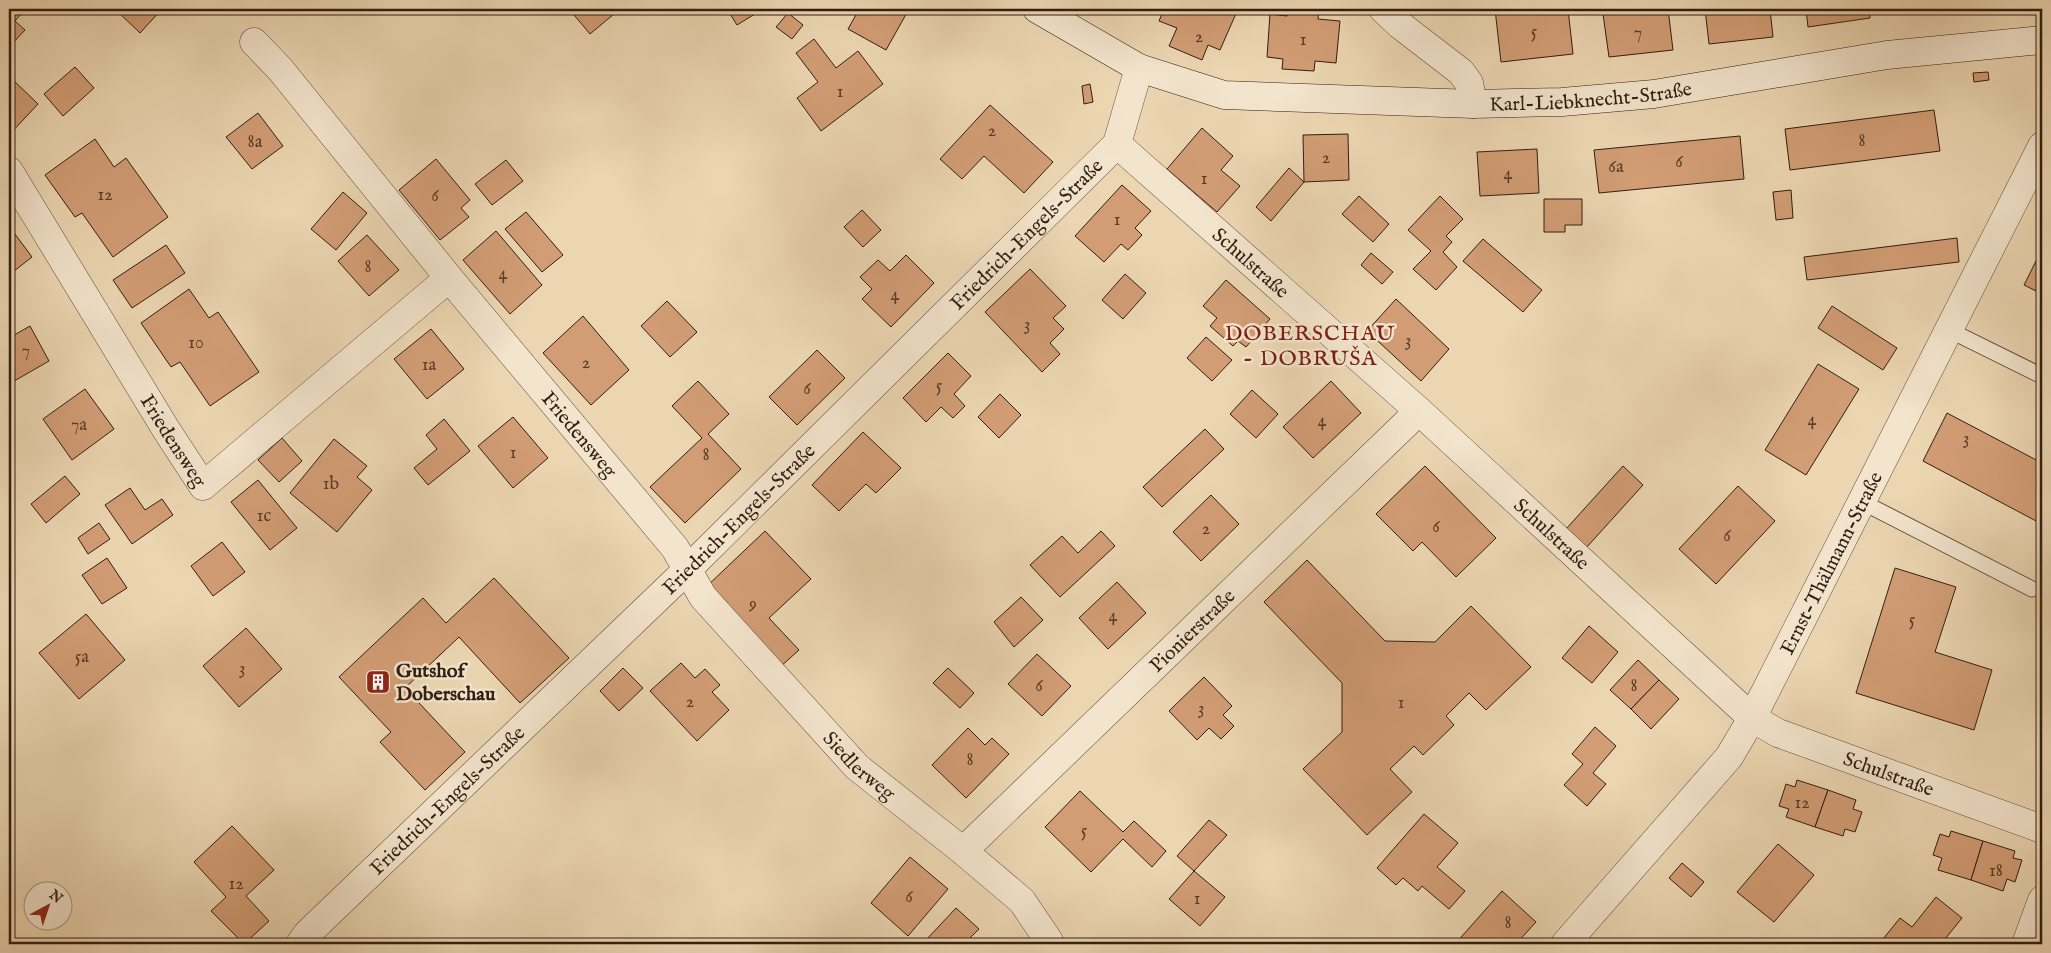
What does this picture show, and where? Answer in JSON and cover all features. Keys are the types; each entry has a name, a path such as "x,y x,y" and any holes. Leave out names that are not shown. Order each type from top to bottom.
{"street":[{"name":"Karl-Liebknecht-Straße","path":"1037,9 1139,68 1224,95 1473,104 1562,102 1654,94 1887,55 2042,40"},
{"path":"1383,9 1400,25 1461,72 1469,83 1473,104"},
{"name":"Friedensweg","path":"254,42 280,70 449,278 675,548 688,569"},
{"name":"Friedrich-Engels-Straße","path":"300,944 307,934 688,569 1118,144 1139,68"},
{"name":"Schulstraße","path":"1118,144 1420,411 1752,718 1778,733 2042,828"},
{"name":"Ernst-Thälmann-Straße","path":"1565,944 1729,757 1752,718 2042,146"},
{"name":"Friedensweg","path":"9,170 167,431 203,486 449,278"},
{"name":"Pionierstraße","path":"963,851 1420,411"},
{"name":"Siedlerweg","path":"688,569 703,597 857,767 963,851 1022,901 1049,941 1049,944"},
{"path":"2026,944 2042,900"}],"lane":[{"path":"1949,330 2042,376"},
{"path":"1862,502 2032,590"}],"building":[{"path":"9,9 25,9 15,21 25,30 11,45 9,43"},
{"path":"162,9 140,33 116,10"},
{"path":"569,9 620,9 590,34"},
{"path":"727,9 763,9 737,25"},
{"path":"849,9 909,9 886,50 848,29 857,13"},
{"path":"1164,9 1238,9 1220,50 1208,45 1202,60 1169,46 1177,28 1159,21"},
{"path":"1288,9 1319,9 1318,19 1340,21 1336,63 1315,61 1314,71 1282,69 1283,59 1267,57 1270,14 1287,16"},
{"path":"1495,9 1568,9 1573,54 1501,62"},
{"path":"1668,9 1673,50 1609,57 1603,14"},
{"path":"1705,9 1770,9 1773,37 1709,44"},
{"path":"1806,9 1869,9 1870,18 1808,27"},
{"path":"788,13 803,25 792,39 776,27"},
{"path":"814,39 836,68 858,51 883,84 821,131 797,98 818,82 796,53"},
{"path":"75,67 94,88 63,116 44,94"},
{"path":"1988,72 1989,80 1974,82 1973,73"},
{"path":"9,76 38,104 9,135"},
{"path":"1090,84 1093,102 1084,104 1082,86"},
{"path":"990,105 1053,162 1024,193 984,156 962,179 940,159"},
{"path":"1934,110 1940,151 1790,170 1785,129"},
{"path":"258,113 283,146 252,169 226,137"},
{"path":"1202,128 1233,156 1221,170 1240,186 1217,212 1167,169"},
{"path":"1348,134 1349,180 1304,182 1303,135"},
{"path":"1740,136 1744,179 1599,193 1594,150"},
{"path":"95,139 114,167 126,158 168,217 113,257 82,213 75,217 45,175"},
{"path":"1537,149 1539,193 1480,196 1477,152"},
{"path":"436,159 470,200 461,208 469,217 440,240 399,190"},
{"path":"506,160 523,181 492,205 475,184"},
{"path":"1289,168 1304,182 1271,221 1256,207"},
{"path":"1122,185 1151,211 1135,228 1142,235 1128,250 1121,244 1104,262 1075,236"},
{"path":"1791,190 1793,218 1776,220 1773,192"},
{"path":"343,192 367,213 336,250 311,229"},
{"path":"1359,196 1389,224 1373,242 1342,214"},
{"path":"1440,196 1463,219 1446,236 1452,242 1443,252 1457,267 1436,290 1413,269 1431,251 1408,230"},
{"path":"1544,199 1582,199 1582,225 1565,225 1565,232 1544,232"},
{"path":"862,210 881,230 863,247 844,227"},
{"path":"526,212 563,255 542,272 505,229"},
{"path":"12,230 32,257 9,275 9,232"},
{"path":"496,231 542,285 510,314 463,260"},
{"path":"367,235 399,270 369,296 338,261"},
{"path":"1957,238 1959,262 1807,280 1804,257"},
{"path":"1483,239 1542,290 1523,312 1463,261"},
{"path":"166,245 185,273 132,308 113,280"},
{"path":"2042,249 2042,294 2024,285"},
{"path":"1371,253 1393,272 1382,284 1361,265"},
{"path":"906,255 934,283 891,327 862,299 872,289 860,277 878,260 890,271"},
{"path":"1030,269 1066,306 1053,318 1064,329 1050,343 1060,354 1042,372 985,312"},
{"path":"1125,274 1146,293 1123,319 1102,300"},
{"path":"1226,280 1270,319 1246,347 1238,341 1233,346 1210,326 1217,318 1203,306"},
{"path":"189,289 209,318 218,312 259,372 210,406 180,362 171,367 141,323"},
{"path":"1396,299 1449,349 1421,381 1367,331"},
{"path":"667,301 697,332 670,357 641,326"},
{"path":"1832,306 1897,348 1883,370 1818,328"},
{"path":"583,316 629,370 591,405 543,353"},
{"path":"30,326 49,361 9,384 9,338"},
{"path":"431,329 464,369 427,399 394,359"},
{"path":"1206,337 1232,360 1212,381 1187,358"},
{"path":"817,350 845,378 797,425 769,397"},
{"path":"948,353 971,376 954,394 965,406 953,418 941,407 926,422 903,398"},
{"path":"1818,364 1859,389 1806,475 1765,450"},
{"path":"698,381 729,414 708,434 741,469 685,523 650,487 702,438 672,406"},
{"path":"1331,381 1361,413 1313,458 1283,427"},
{"path":"85,389 114,429 72,460 43,419"},
{"path":"1252,390 1278,414 1256,438 1230,414"},
{"path":"1000,394 1021,415 999,438 978,417"},
{"path":"1947,413 2042,463 2042,515 2038,522 1923,461"},
{"path":"513,417 548,458 513,488 478,446"},
{"path":"444,419 470,451 428,485 414,468 437,449 426,435"},
{"path":"1205,429 1224,449 1162,507 1143,487"},
{"path":"863,432 901,468 876,493 866,484 839,511 812,485"},
{"path":"282,438 302,461 279,482 258,460"},
{"path":"334,439 367,466 357,477 372,490 337,532 290,493"},
{"path":"1425,466 1496,538 1456,577 1422,542 1413,551 1376,514"},
{"path":"1623,466 1643,485 1586,548 1566,529"},
{"path":"65,476 80,494 46,523 31,504"},
{"path":"258,480 297,528 270,550 231,502"},
{"path":"1738,486 1775,521 1716,584 1679,549"},
{"path":"130,488 145,510 162,499 173,515 132,544 105,505"},
{"path":"1211,495 1239,524 1201,561 1173,532"},
{"path":"99,523 110,539 88,554 78,538"},
{"path":"765,531 811,579 769,618 799,650 780,667 706,587"},
{"path":"1101,531 1115,546 1060,597 1030,565 1062,536 1078,553"},
{"path":"222,542 245,572 213,596 191,566"},
{"path":"107,558 127,588 102,604 82,575"},
{"path":"1307,560 1385,641 1435,642 1471,606 1531,667 1486,710 1469,693 1446,716 1454,725 1423,755 1414,746 1390,769 1412,792 1367,835 1303,769 1342,732 1342,683 1264,602"},
{"path":"1895,568 1956,587 1935,652 1992,670 1974,730 1856,693"},
{"name":"Gutshof Doberschau","path":"494,578 569,658 520,703 459,637 405,688 465,752 425,790 380,742 391,732 339,677 423,598 446,623"},
{"path":"1117,582 1146,613 1108,649 1079,618"},
{"path":"1021,597 1043,620 1014,647 994,622"},
{"path":"86,614 125,660 79,699 39,653"},
{"path":"1589,626 1618,652 1592,683 1562,658"},
{"path":"246,628 282,669 239,707 203,666"},
{"path":"1037,654 1071,686 1042,716 1008,684"},
{"path":"1638,660 1659,680 1631,709 1610,690"},
{"path":"681,663 695,678 705,669 720,685 712,692 729,710 697,741 650,691"},
{"path":"623,668 643,688 619,711 600,691"},
{"path":"948,668 974,693 960,708 933,683"},
{"path":"1204,677 1232,706 1223,715 1234,726 1221,739 1209,728 1197,740 1169,711"},
{"path":"1659,680 1679,699 1651,729 1631,709"},
{"path":"1595,727 1616,746 1593,773 1606,784 1587,806 1564,785 1583,764 1572,754"},
{"path":"968,728 985,745 992,738 1009,754 966,798 932,765"},
{"path":"1797,780 1828,790 1815,827 1786,817 1789,809 1779,806 1786,784 1795,787"},
{"path":"1828,790 1856,800 1853,809 1862,812 1855,832 1845,829 1843,836 1815,827"},
{"path":"1080,791 1123,832 1134,821 1166,851 1152,867 1123,839 1091,872 1045,827"},
{"path":"1424,814 1458,843 1437,867 1465,891 1449,909 1422,886 1418,891 1403,878 1396,885 1377,868"},
{"path":"1209,820 1227,835 1194,871 1177,856"},
{"path":"232,826 274,870 246,896 269,921 244,944 211,911 226,897 194,862"},
{"path":"1951,831 1983,841 1971,880 1938,870 1942,858 1933,855 1940,834 1949,837"},
{"path":"1983,841 2015,851 2013,858 2022,860 2015,882 2007,879 2003,891 1971,880"},
{"path":"1778,844 1814,875 1774,922 1737,892"},
{"path":"910,857 948,889 908,936 871,903"},
{"path":"1682,863 1704,882 1691,897 1669,878"},
{"path":"1194,871 1225,897 1200,926 1169,899"},
{"path":"1502,891 1536,922 1516,944 1455,944"},
{"path":"1936,897 1962,918 1941,944 1937,944 1928,938 1923,944 1879,944 1900,918 1912,927"},
{"path":"956,908 979,929 964,944 929,944 925,941"}],"place":[{"name":"Gutshof Doberschau","path":"378,682"}],"district":[{"name":"DOBERSCHAU - DOBRUŠA","path":"1310,345"}]}
